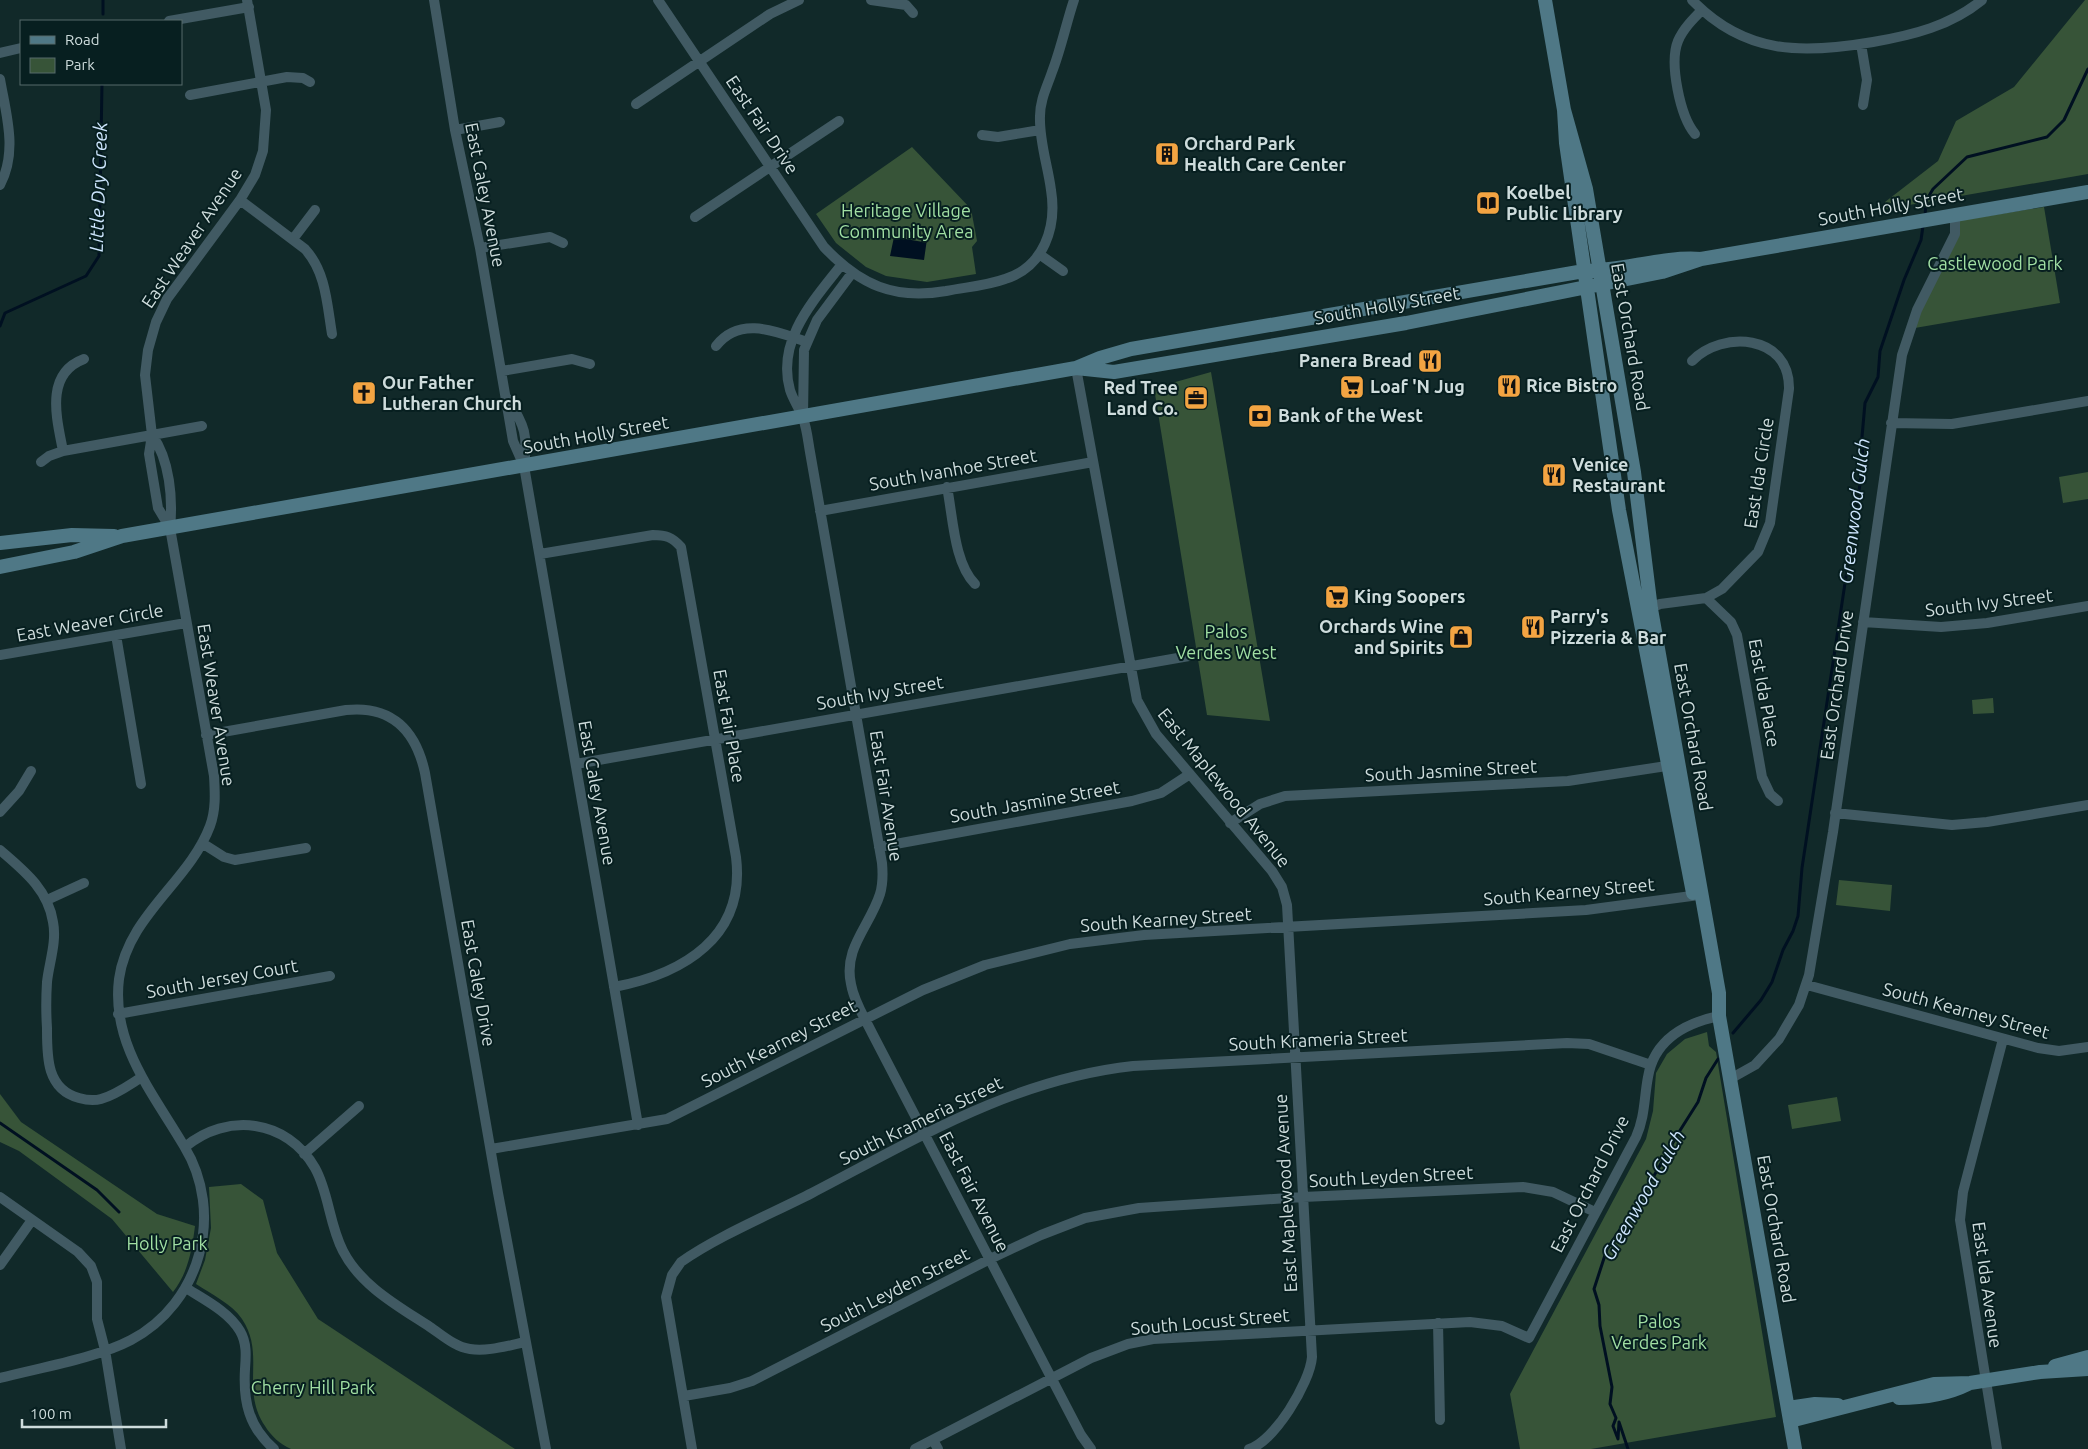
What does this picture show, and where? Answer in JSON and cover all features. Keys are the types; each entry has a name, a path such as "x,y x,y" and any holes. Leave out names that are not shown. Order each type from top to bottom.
{"main road":[{"name":"East Orchard Road","path":"1545,0 1564,110 1586,189 1635,481 1644,610"},
{"name":"East Orchard Road","path":"1564,110 1566,143 1611,458 1644,610 1698,895 1719,993 1719,1016 1795,1449"},
{"name":"South Holly Street","path":"1076,368 1114,372 1406,323 1586,288 1600,277 1673,259 1701,259 2088,192"},
{"name":"South Holly Street","path":"0,567 74,552 122,536 803,418 1076,368 1100,358 1131,349 1584,271 1600,277"},
{"name":"South Holly Street","path":"0,543 72,535 122,536"},
{"path":"2040,1372 2088,1357"},
{"path":"1789,1415 1818,1416 1844,1406 1888,1397 1935,1395 1951,1392 1970,1383 2040,1372 2088,1369"}],"street":[{"name":"East Caley Avenue","path":"434,0 455,130 480,248 513,441 524,466 540,554 638,1125"},
{"name":"East Fair Drive","path":"658,0 816,236 852,273 886,289 908,294 934,293 1005,279 1028,266 1040,254"},
{"path":"636,104 779,9 799,0"},
{"path":"871,0 906,6 913,13"},
{"path":"1063,271 1040,254 1051,232 1053,213 1040,130 1043,95 1074,0"},
{"path":"1692,0 1702,10 1737,33 1771,45 1814,50 1902,37 1933,28 1961,15 1982,0"},
{"path":"174,20 248,4"},
{"name":"East Weaver Avenue","path":"0,1378 105,1350 143,1332 163,1317 186,1288 201,1250 204,1206 198,1172 128,1050 118,1014 120,977 130,943 202,843 210,825 215,799 206,735 170,528 158,508 149,454 152,435 145,375 148,350 156,322 167,299 240,200 255,175 265,139 266,110 248,4"},
{"path":"1695,134 1684,118 1674,60 1678,42 1683,31 1702,10"},
{"path":"1861,44 1867,80 1863,105"},
{"path":"0,52 20,48"},
{"path":"190,95 296,77 310,82"},
{"path":"0,79 10,141 9,160 0,185"},
{"path":"695,217 839,121"},
{"path":"455,130 500,122"},
{"path":"982,135 998,137 1040,130"},
{"path":"240,200 293,239 313,258 320,271 332,334"},
{"path":"293,239 315,210"},
{"name":"East Orchard Drive","path":"1730,1079 1748,1070 1770,1050 1794,1015 1807,985 1835,813 1891,423 1906,338 1917,310 1955,234 1949,216"},
{"path":"480,248 550,237 563,243"},
{"name":"East Fair Avenue","path":"803,418 790,391 788,381 788,357 793,337 804,313 842,264"},
{"name":"East Fair Avenue","path":"852,273 817,320 807,342 803,359 805,390 803,418 883,875 880,894 854,945 850,963 853,993 1081,1435 1091,1449"},
{"path":"716,346 728,334 752,328 774,330 807,342"},
{"name":"East Ida Circle","path":"1644,610 1660,604 1706,598 1722,589 1758,552 1768,531 1789,381 1780,358 1768,348 1754,343 1742,342 1713,346 1700,353 1692,361"},
{"path":"502,371 572,359 590,364"},
{"path":"63,451 55,407 56,394 63,375 72,365 84,360"},
{"name":"East Maplewood Avenue","path":"1076,368 1132,686 1142,713 1156,734 1277,879 1285,896 1289,926 1288,944 1311,1366 1305,1381 1273,1432 1260,1445 1249,1449"},
{"path":"1891,423 1952,424 2088,401"},
{"path":"41,462 48,456 63,451 202,426"},
{"name":"South Ivanhoe Street","path":"820,511 1092,462"},
{"path":"947,487 961,564 968,577 975,584"},
{"name":"East Fair Place","path":"540,554 653,535 665,535 673,538 681,547 738,872 732,910 714,939 691,958 640,982 614,988"},
{"name":"East Ida Place","path":"1706,598 1731,622 1737,635 1762,777 1770,794 1778,802"},
{"name":"South Ivy Street","path":"1863,622 1941,628 1987,623 2088,606"},
{"name":"East Weaver Circle","path":"0,655 186,623"},
{"path":"116,635 141,784"},
{"name":"South Ivy Street","path":"576,764 1189,656"},
{"name":"East Caley Drive","path":"206,735 346,710 365,709 391,718 400,724 414,740 425,773 546,1449"},
{"name":"South Jasmine Street","path":"1230,823 1260,804 1276,798 1298,794 1568,781 1673,766"},
{"path":"0,812 19,791 31,771"},
{"name":"South Jasmine Street","path":"879,847 1132,801 1161,793 1190,774"},
{"path":"1835,813 1952,825 1987,822 2088,805"},
{"path":"202,843 224,857 235,860 306,848"},
{"path":"0,850 36,884 47,900 54,923 46,995 47,1059 54,1079 66,1093 84,1100 92,1100 110,1096 142,1077"},
{"path":"47,900 84,883"},
{"name":"South Kearney Street","path":"491,1150 638,1125 676,1115 865,1018 958,975 985,965 1039,950 1105,938 1586,910 1698,895"},
{"name":"South Jersey Court","path":"118,1014 330,976"},
{"name":"South Kearney Street","path":"1807,985 2003,1040 2054,1051 2088,1047"},
{"name":"East Orchard Drive","path":"1529,1338 1640,1128 1651,1066 1662,1046 1680,1028 1696,1021 1719,1016"},
{"name":"East Ida Avenue","path":"1997,1449 1962,1243 1960,1212 2003,1040"},
{"name":"South Krameria Street","path":"692,1449 666,1297 672,1275 681,1262 925,1134 1010,1094 1087,1073 1133,1066 1574,1043 1596,1046 1651,1066"},
{"path":"304,1154 360,1106"},
{"path":"185,1147 212,1129 247,1125 271,1130 284,1137 304,1154 320,1180 334,1233 343,1252 355,1269 371,1286 461,1346 482,1350 526,1342"},
{"name":"South Leyden Street","path":"684,1396 730,1388 752,1381 990,1259 1060,1227 1104,1214 1139,1208 1303,1197 1534,1188 1562,1195 1595,1212"},
{"path":"0,1197 78,1252 92,1266 97,1282 97,1319 105,1350 121,1449"},
{"path":"0,1265 32,1220"},
{"path":"186,1288 225,1314 241,1332 246,1350 246,1404 256,1428 274,1449"},
{"path":"1438,1323 1440,1420"},
{"name":"South Locust Street","path":"915,1449 935,1444 1052,1378 1108,1350 1136,1342 1310,1329 1438,1323 1487,1323 1529,1338"}],"green space":[{"path":"2085,0 2088,0 2088,174 1886,209 1885,202 1938,161 1956,121 2014,87"},
{"name":"Heritage Village Community Area","path":"912,147 971,209 977,241 972,247 976,274 927,282 886,276 866,267 836,243 816,214"},
{"name":"Castlewood Park","path":"2044,207 2060,303 1909,329 1956,221"},
{"name":"Palos Verdes West","path":"1211,372 1270,721 1207,715 1154,388"},
{"path":"2088,472 2088,499 2063,503 2059,477"},
{"path":"1993,698 1994,713 1973,714 1972,700"},
{"path":"1839,880 1892,885 1890,911 1836,905"},
{"name":"Palos Verdes Park","path":"1707,1032 1709,1046 1716,1052 1776,1417 1591,1449 1520,1449 1510,1394 1646,1139 1653,1111 1656,1073 1667,1054 1685,1039"},
{"name":"Holly Park","path":"0,1094 21,1122 157,1214 195,1226 186,1269 173,1292 112,1219 19,1151 0,1142"},
{"path":"1837,1097 1841,1121 1792,1129 1788,1105"},
{"name":"Cherry Hill Park","path":"241,1184 263,1200 277,1253 318,1319 515,1449 291,1449 273,1436 265,1426 254,1399 253,1359 249,1332 242,1319 233,1309 196,1284 205,1260 211,1228 209,1187"}],"water":[{"path":"894,237 923,242 923,239 927,239 924,260 890,256"}],"waterway":[{"name":"Little Dry Creek","path":"103,0 103,14"},
{"name":"Greenwood Gulch","path":"1925,217 1926,201 1933,189 1967,157 2047,137 2064,120 2088,69"},
{"name":"Little Dry Creek","path":"0,326 5,313 86,276 99,256 102,85"},
{"name":"Greenwood Gulch","path":"1733,1033 1761,1000 1772,982 1798,916 1802,868 1863,464 1862,437 1865,403 1878,377 1880,351 1904,280 1921,240 1923,226"},
{"name":"Greenwood Gulch","path":"1628,1449 1619,1422 1618,1439 1613,1426 1616,1418 1610,1404 1612,1387 1600,1326 1599,1305 1594,1289 1607,1249 1643,1195 1698,1102 1706,1078 1718,1059"},
{"path":"0,1123 97,1190 119,1212"}],"place":[{"name":"Orchard Park Health Care Center","path":"1167,154"},
{"name":"Koelbel Public Library","path":"1488,203"},
{"name":"Panera Bread","path":"1430,361"},
{"name":"Rice Bistro","path":"1509,386"},
{"name":"Loaf 'N Jug","path":"1352,387"},
{"name":"Our Father Lutheran Church","path":"364,393"},
{"name":"Red Tree Land Co.","path":"1196,398"},
{"name":"Bank of the West","path":"1260,416"},
{"name":"Venice Restaurant","path":"1554,475"},
{"name":"King Soopers","path":"1337,597"},
{"name":"Parry's Pizzeria & Bar","path":"1533,627"},
{"name":"Orchards Wine and Spirits","path":"1461,637"}]}
